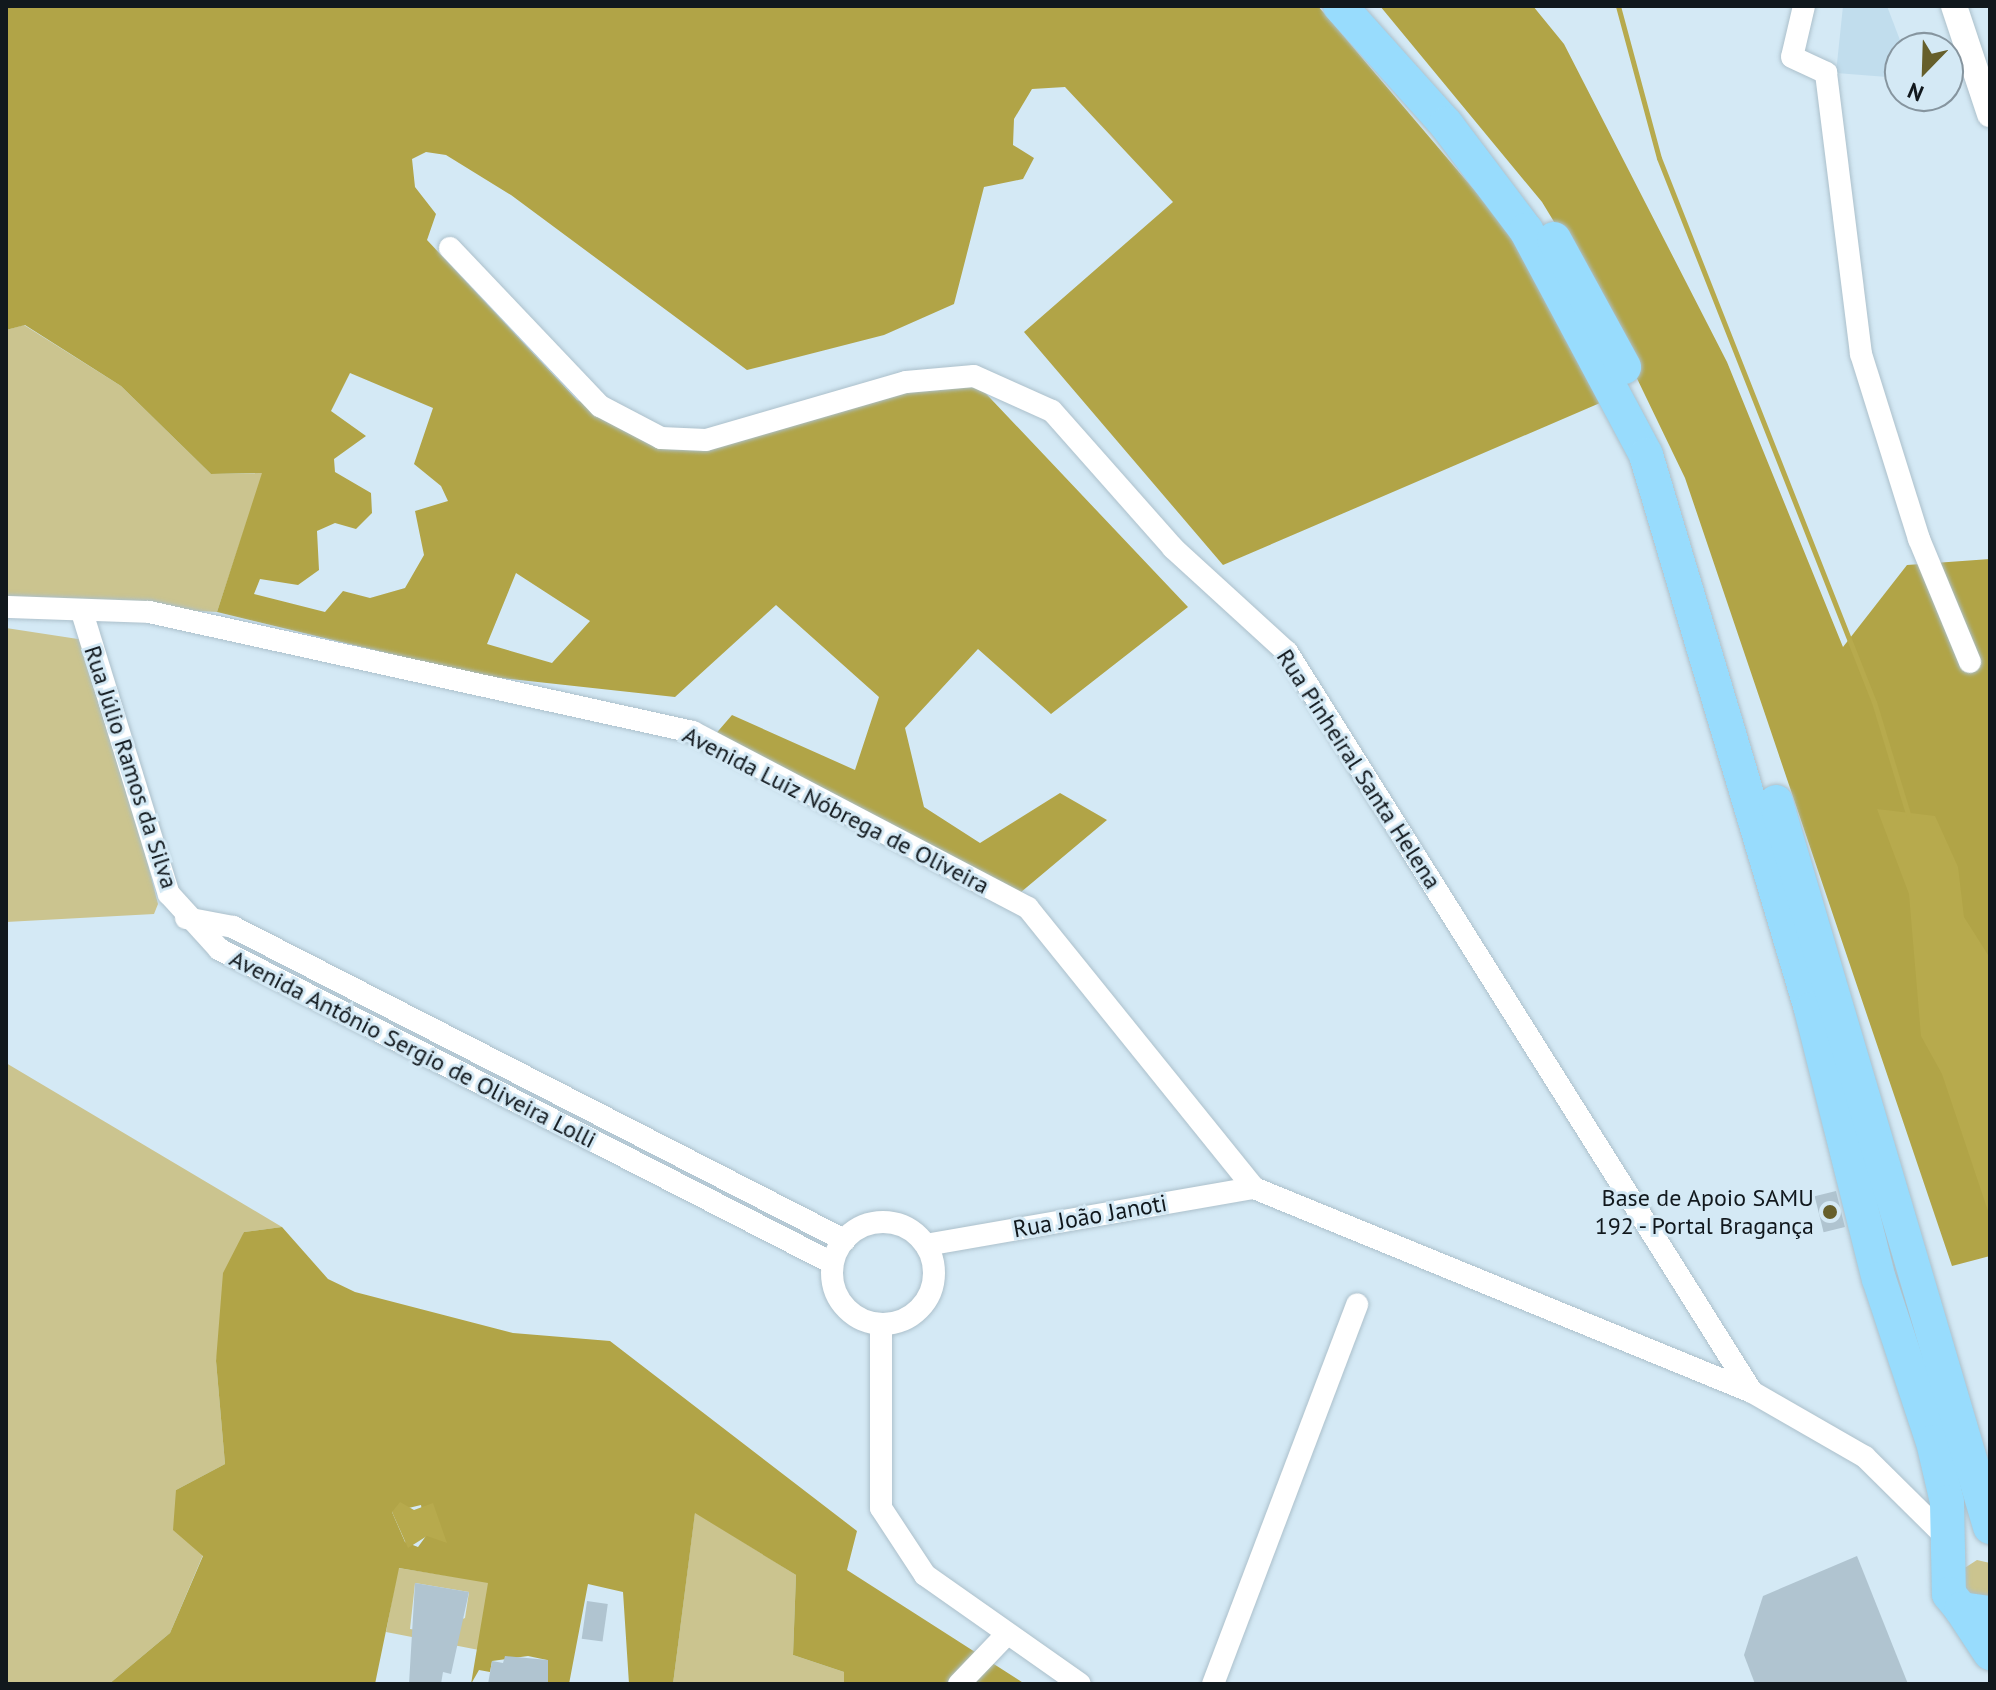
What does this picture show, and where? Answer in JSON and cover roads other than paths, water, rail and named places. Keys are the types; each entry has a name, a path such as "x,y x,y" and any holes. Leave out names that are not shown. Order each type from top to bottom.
{"main road":[{"path":"1340,6 1446,124 1526,230 1646,455 1798,964 1879,1279 1933,1442 1948,1539 1949,1594 1976,1611 1990,1653"},
{"path":"1367,6 1440,83 1528,199 1588,291 1662,454 1745,698 1990,1527"},
{"path":"1947,1575 1967,1550 1990,1549"}],"street":[{"path":"1804,6 1792,57 1826,73 1865,369 1919,539 1970,662"},
{"path":"1954,6 1990,114"},
{"name":"Rua Pinheiral Santa Helena","path":"450,248 600,406 661,438 706,440 906,382 974,376 1052,411 1173,548 1287,652 1752,1392"},
{"name":"Avenida Luiz Nóbrega de Oliveira","path":"6,607 149,612 693,732 1028,908 1254,1188"},
{"name":"Rua Júlio Ramos da Silva","path":"82,612 169,894 185,918"},
{"name":"Avenida Antônio Sergio de Oliveira Lolli","path":"185,918 233,927 844,1240"},
{"name":"Avenida Antônio Sergio de Oliveira Lolli","path":"185,918 219,949 832,1263"},
{"path":"1254,1188 1752,1392 1865,1457 1948,1539"},
{"name":"Rua João Janoti","path":"926,1245 1254,1188"},
{"path":"884,1222 901,1225 926,1245 935,1275 924,1305 881,1324 843,1304 832,1263 844,1240 884,1222"},
{"path":"1213,1684 1357,1304"},
{"path":"881,1324 881,1508 925,1575 1005,1636 1080,1684"},
{"path":"959,1684 1005,1636"}],"waterway":[{"path":"1618,6 1659,158 1874,702 1909,817"}],"place":[{"name":"Base de Apoio SAMU 192 - Portal Bragança","path":"1830,1212"}]}
